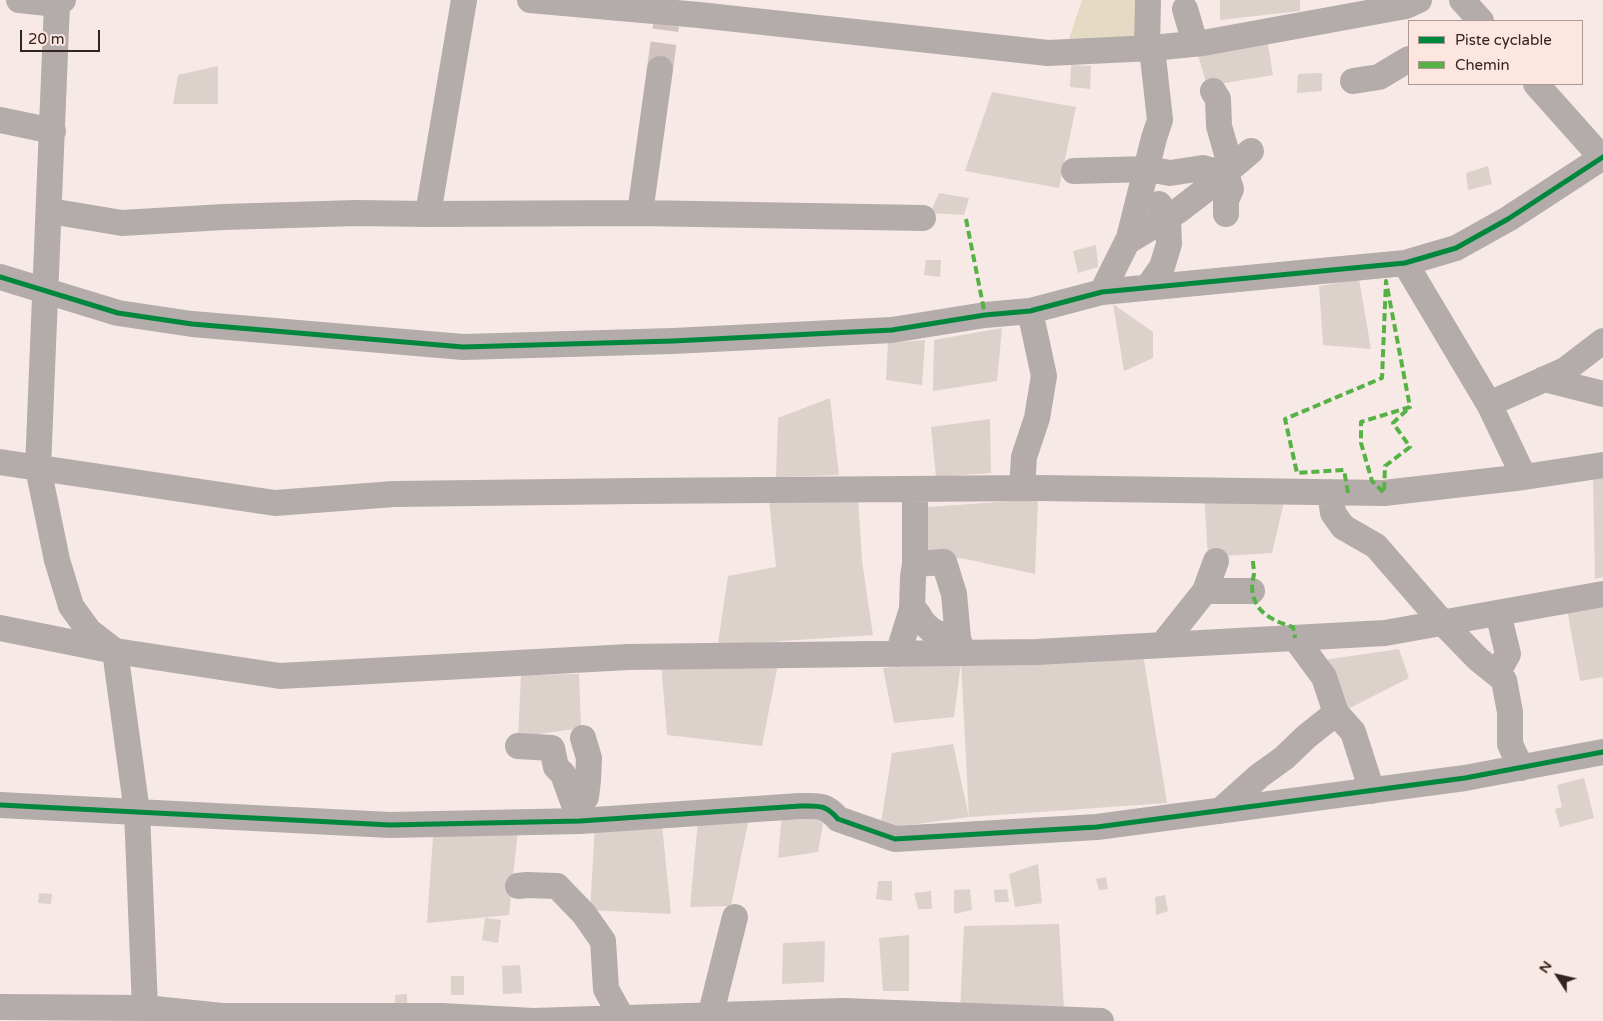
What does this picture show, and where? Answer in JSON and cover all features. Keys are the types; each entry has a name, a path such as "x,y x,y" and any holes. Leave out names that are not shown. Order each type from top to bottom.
{"street":[{"path":"19,0 60,2 38,468 56,560 71,606 89,631 115,650 137,812 145,1015"},
{"path":"428,214 464,0"},
{"path":"530,0 1048,53 1150,48 1194,43 1334,20 1406,6 1419,0"},
{"path":"1102,292 1127,242 1160,120 1150,48 1148,0"},
{"path":"1462,0 1480,20"},
{"path":"1185,9 1194,43"},
{"path":"1353,81 1379,77 1408,59"},
{"path":"640,213 660,69"},
{"path":"0,277 118,313 192,324 463,347 672,341 882,330 985,315 1030,311 1102,292 1405,263 1456,248 1508,219 1603,158 1537,85"},
{"path":"1213,91 1218,99 1219,126 1231,189 1226,200 1226,214"},
{"path":"0,120 53,130"},
{"path":"1127,242 1168,216 1228,171 1251,151"},
{"path":"1074,171 1147,169 1170,173 1203,168 1228,171"},
{"path":"1147,169 1158,202 1168,216 1169,244 1162,268 1148,287"},
{"path":"50,211 122,223 346,213 640,213 923,218"},
{"path":"1405,263 1489,404 1524,477"},
{"path":"1022,488 1024,457 1037,418 1044,376 1030,311"},
{"path":"1489,404 1565,370 1603,341"},
{"path":"1544,379 1603,394"},
{"path":"0,462 275,503 394,494 915,488 1384,493 1524,477 1601,462"},
{"path":"898,654 912,609 915,564 915,488"},
{"path":"1330,492 1333,513 1343,527 1376,546 1442,622 1478,659 1504,680 1510,712 1510,744 1521,768"},
{"path":"1162,645 1205,591 1216,561"},
{"path":"915,564 944,562 954,594 960,644"},
{"path":"1205,591 1252,591"},
{"path":"0,628 115,650 280,676 628,657 898,654 960,644 1036,652 1385,633 1603,594"},
{"path":"912,609 916,611 936,634 960,644"},
{"path":"1497,674 1508,654 1498,612"},
{"path":"1295,638 1324,677 1336,714 1353,732 1372,791"},
{"path":"1220,811 1259,776 1284,758 1336,714"},
{"path":"578,816 586,797 588,780 589,758 583,738"},
{"path":"518,746 552,748 556,767 563,774 578,816"},
{"path":"0,805 390,825 824,806 838,820 895,839 1097,827 1465,778 1603,752"},
{"path":"518,886 558,886 584,914 602,940 606,989 622,1018"},
{"path":"710,1018 735,916"},
{"path":"0,1007 145,1015 442,1016 533,1021 819,1016 844,1011 1101,1021"}],"shaded area":[{"path":"1082,0 1148,0 1147,48 1066,48"}],"building":[{"path":"1220,0 1300,0 1300,11 1220,20"},
{"path":"1266,33 1273,75 1207,86 1195,45"},
{"path":"1071,65 1091,66 1090,89 1070,87"},
{"path":"218,66 218,104 173,104 178,75"},
{"path":"1322,73 1322,91 1297,93 1298,74"},
{"path":"992,92 1076,107 1059,188 965,171"},
{"path":"1488,166 1492,184 1468,190 1466,173"},
{"path":"939,193 969,198 964,215 930,213"},
{"path":"1096,245 1098,267 1078,273 1073,251"},
{"path":"926,260 941,260 940,277 924,275"},
{"path":"1359,279 1371,349 1323,345 1319,286"},
{"path":"1113,304 1153,332 1153,358 1124,371"},
{"path":"1002,328 997,381 933,391 934,340"},
{"path":"925,340 922,385 886,380 888,343"},
{"path":"830,398 839,475 776,477 778,418"},
{"path":"990,419 991,473 936,477 931,427"},
{"path":"1603,477 1603,577 1595,579 1593,479"},
{"path":"1204,492 1285,498 1272,553 1208,557"},
{"path":"858,497 862,561 873,635 782,641 717,650 728,576 776,567 769,499"},
{"path":"1038,499 1035,574 961,558 932,558 918,539 916,508"},
{"path":"1603,602 1603,677 1580,681 1567,609"},
{"path":"1399,649 1409,678 1342,712 1324,660"},
{"path":"1143,654 1167,803 969,817 961,662"},
{"path":"661,662 778,664 762,746 667,735"},
{"path":"961,662 954,717 894,723 883,668"},
{"path":"579,674 581,728 518,737 521,675"},
{"path":"953,744 969,817 880,829 892,753"},
{"path":"1584,778 1594,818 1560,827 1555,809 1562,807 1557,785"},
{"path":"782,812 825,812 818,852 778,858"},
{"path":"749,818 731,906 690,907 698,820"},
{"path":"595,825 662,825 671,914 590,910"},
{"path":"518,829 509,915 427,923 433,836"},
{"path":"1038,864 1042,903 1015,907 1009,874"},
{"path":"1106,877 1108,889 1099,890 1096,879"},
{"path":"878,881 892,881 892,901 876,899"},
{"path":"970,889 972,910 954,914 954,890"},
{"path":"1007,889 1009,902 995,902 994,890"},
{"path":"931,891 932,909 918,909 914,893"},
{"path":"39,893 52,894 51,904 38,903"},
{"path":"1165,895 1168,911 1156,915 1155,897"},
{"path":"485,918 501,920 498,943 482,940"},
{"path":"1059,924 1064,1009 960,1012 964,926"},
{"path":"909,935 909,991 883,991 879,938"},
{"path":"825,941 824,982 782,984 783,943"},
{"path":"520,965 522,993 503,994 502,966"},
{"path":"451,976 464,976 464,995 451,995"},
{"path":"407,994 407,1014 395,1014 395,995"}],"tunnel":[{"path":"660,69 666,25"}],"marked path":[{"path":"966,219 985,315"},
{"path":"1348,493 1344,470 1297,473 1285,419 1382,378 1386,281 1410,407 1361,422 1361,443 1372,481 1384,493 1385,466 1410,447 1393,423 1410,407"},
{"path":"1253,561 1252,585 1255,602 1270,617 1293,627 1295,638"}],"cycle path":[{"path":"0,277 118,313 192,324 463,347 673,341 892,330 985,315 1030,311 1102,292 1405,263 1456,248 1508,219 1603,157"},
{"path":"0,805 390,825 580,821 812,806 825,808 838,819 895,839 1097,827 1465,778 1603,752"}]}
